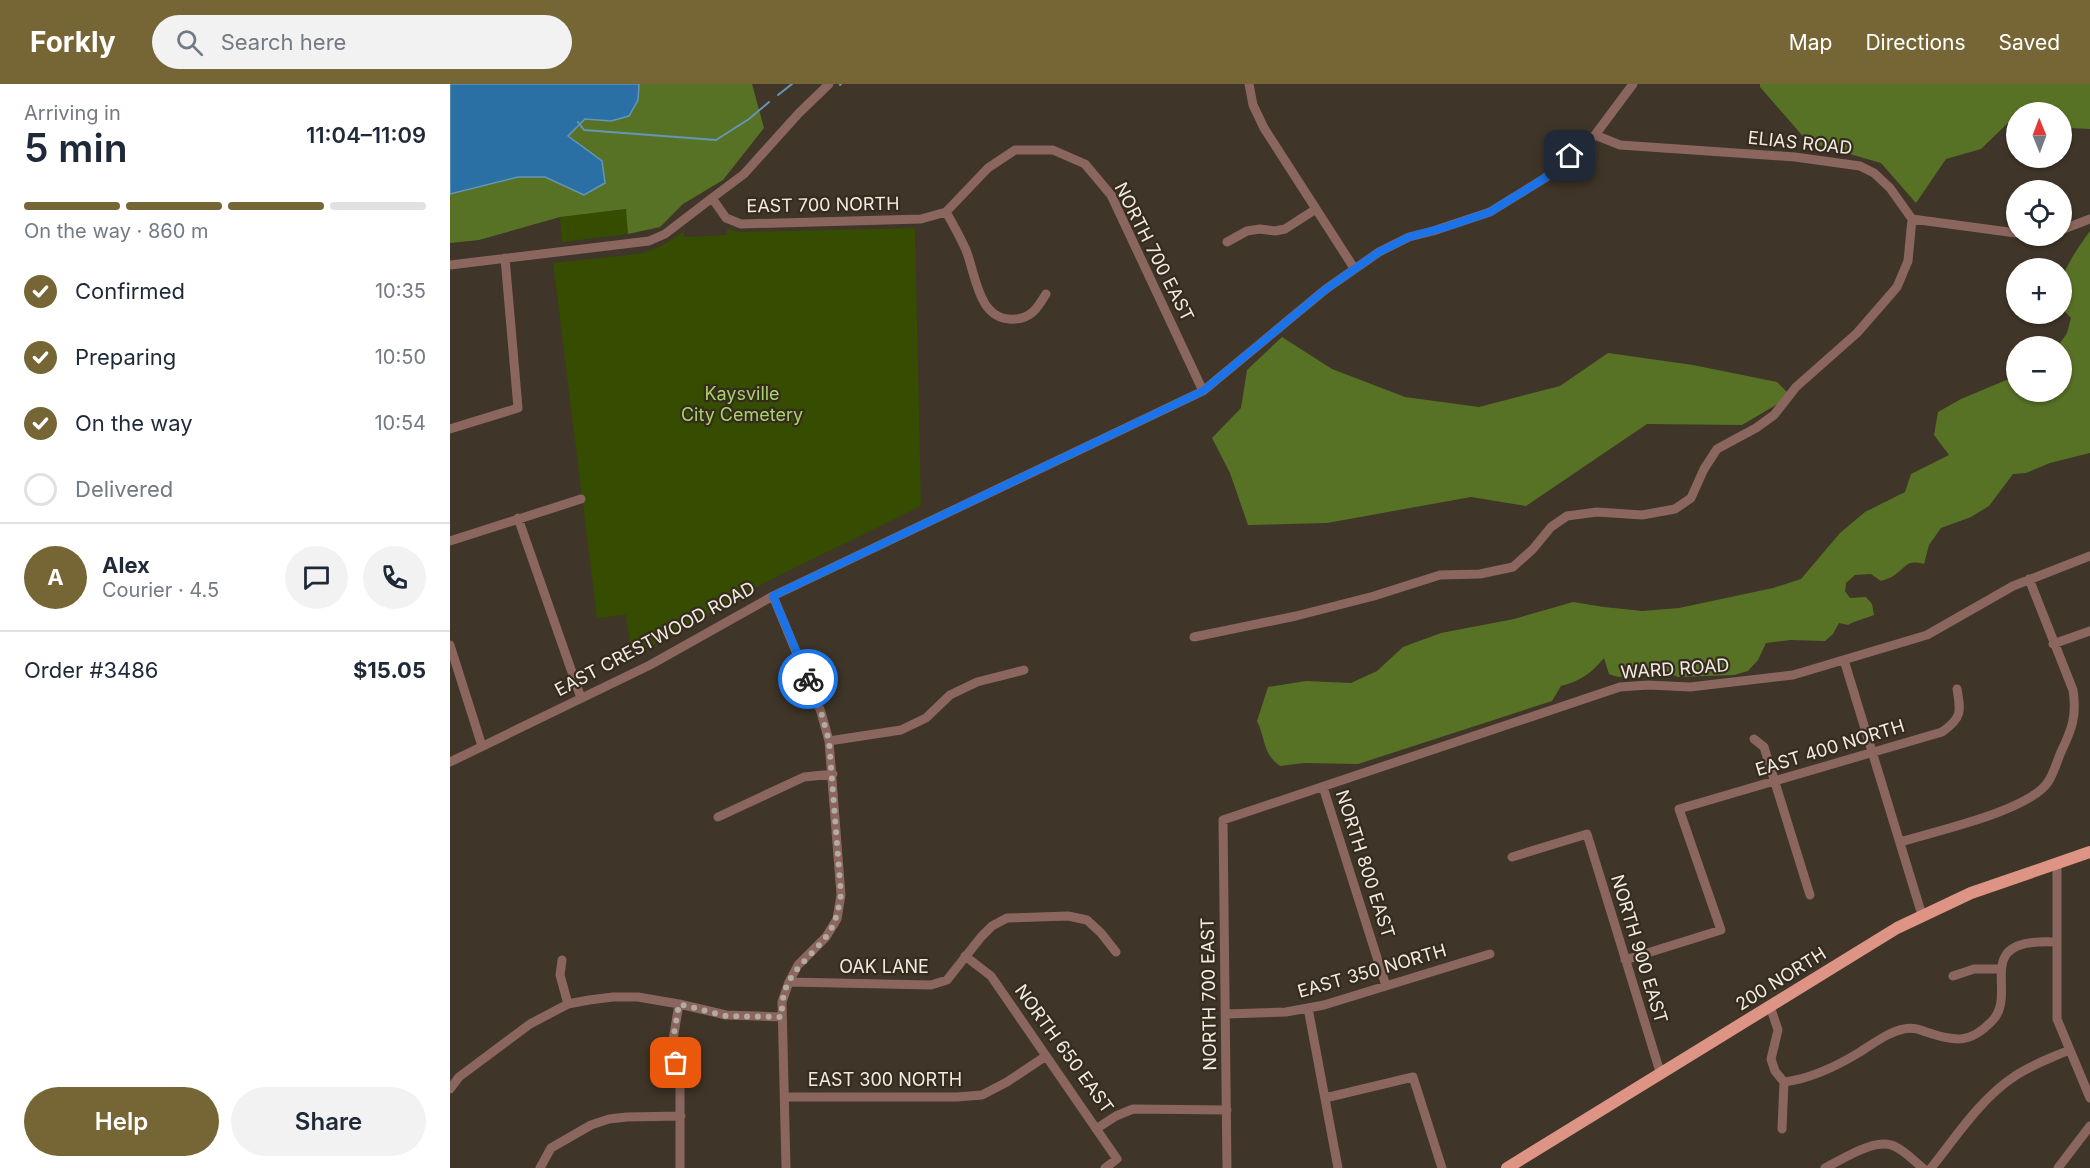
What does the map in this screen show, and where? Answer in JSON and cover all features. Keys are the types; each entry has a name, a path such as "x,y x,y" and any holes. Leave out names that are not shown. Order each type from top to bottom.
{"main road":[{"name":"200 NORTH","path":"1507,1168 1922,915 1988,886 2090,852"}],"street":[{"path":"450,265 649,241 665,234 744,174 799,113 829,84"},
{"path":"1249,84 1253,105 1264,128 1354,268"},
{"name":"EAST CRESTWOOD ROAD","path":"450,762 650,664 773,596 1203,391 1326,289 1379,252 1409,237 1451,226 1490,212 1545,178 1595,135 1633,84"},
{"name":"ELIAS ROAD","path":"1595,135 1620,145 1795,157 1860,166 1874,173 1890,188 1912,219"},
{"name":"NORTH 700 EAST","path":"946,212 988,168 1015,150 1053,150 1085,164 1111,195 1203,391"},
{"name":"EAST 700 NORTH","path":"712,198 726,218 741,224 921,219 946,212"},
{"path":"1227,242 1247,231 1260,228 1275,231 1285,229 1316,208"},
{"path":"946,212 966,251 980,295 987,308 997,316 1012,320 1026,318 1038,308 1046,294"},
{"path":"1194,637 1296,616 1374,596 1440,575 1480,574 1513,567 1533,549 1551,527 1568,516 1597,512 1642,515 1675,509 1691,498 1704,469 1717,449 1756,428 1774,415 1796,387 1857,333 1898,287 1908,261 1912,219 2006,232"},
{"path":"2072,226 2090,219"},
{"path":"450,429 518,408 505,258"},
{"path":"450,541 581,499"},
{"path":"518,518 581,698"},
{"name":"WARD ROAD","path":"1224,820 1620,687 1648,685 1690,687 1792,675 1927,635 2013,586 2090,556"},
{"path":"1900,842 2014,807 2035,795 2048,782 2072,728 2076,709 2073,690 2029,579"},
{"path":"773,596 821,712 829,741 841,895 837,919 826,937 798,965 782,1002 786,1168"},
{"path":"2054,644 2090,631"},
{"path":"450,645 482,746"},
{"path":"1844,660 1922,915"},
{"path":"829,741 901,730 926,718 950,695 977,682 1024,670"},
{"name":"EAST 400 NORTH","path":"1625,960 1721,930 1679,809 1942,732 1956,722 1960,708 1957,689"},
{"path":"1754,739 1764,747 1810,895"},
{"path":"718,817 804,777 833,774"},
{"name":"NORTH 800 EAST","path":"1323,787 1386,986"},
{"name":"NORTH 700 EAST","path":"1224,820 1226,1014 1222,1110 1227,1168"},
{"name":"NORTH 900 EAST","path":"1512,857 1587,834 1660,1075"},
{"path":"2057,863 2057,1019 2090,1098"},
{"name":"OAK LANE","path":"789,982 931,985 947,980 992,926 1007,918 1068,916 1087,920 1116,952"},
{"path":"1784,1082 1801,1080 1847,1060 1891,1033 1905,1028 1918,1029 1951,1040 1963,1040 1974,1035 1993,1021 1998,1013 2001,1004 2000,969 2004,958 2023,944 2040,941 2056,942"},
{"name":"EAST 350 NORTH","path":"1226,1014 1286,1012 1324,1005 1490,954"},
{"name":"NORTH 650 EAST","path":"965,956 991,976 1096,1129 1116,1116 1133,1109 1222,1110"},
{"path":"562,960 560,975 568,1004"},
{"path":"1953,976 1974,969 2000,969"},
{"path":"450,1089 459,1077 530,1024 568,1004 613,997 638,997 679,1004 726,1016 782,1017"},
{"path":"679,1004 672,1046 680,1080 680,1168"},
{"path":"1770,1006 1778,1030 1771,1059 1775,1071 1784,1082 1782,1128"},
{"path":"1308,1008 1338,1168"},
{"path":"1931,1168 1990,1096 2004,1084 2030,1067 2069,1050"},
{"name":"EAST 300 NORTH","path":"785,1097 982,1095 1007,1082 1046,1056"},
{"path":"1325,1098 1413,1077 1442,1168"},
{"path":"540,1168 551,1148 591,1125 609,1119 627,1117 681,1116"},
{"path":"2058,1168 2090,1126"},
{"path":"1096,1129 1117,1159 1105,1168"},
{"path":"1825,1168 1874,1144 1886,1143 1896,1147 1923,1168"}],"green space":[{"path":"639,84 752,84 764,128 723,180 683,204 660,227 628,234 626,209 560,217 479,240 450,243 450,194 518,177 546,177 584,195 602,161 567,136 585,119 611,121 638,100"},
{"path":"1760,84 2090,84 2090,129 2072,128 2072,102 2006,102 2006,125 1981,149 1946,159 1916,203 1881,163 1808,142 1760,87"},
{"path":"627,209 628,234 562,242 560,217"},
{"name":"Kaysville City Cemetery","path":"915,228 921,506 764,583 632,657 626,615 597,618 553,263 644,253 663,245 684,231 684,237 727,235 727,229 739,232"},
{"path":"2090,231 2090,453 2050,463 2026,473 2013,474 1989,506 1971,517 1941,528 1929,545 1924,564 1911,563 1893,576 1881,581 1871,574 1855,575 1846,583 1845,591 1850,598 1866,597 1872,604 1874,615 1848,625 1839,623 1833,634 1825,641 1790,640 1766,643 1758,660 1748,671 1734,675 1678,677 1655,668 1638,675 1621,677 1609,674 1604,658 1585,676 1561,686 1552,701 1358,764 1304,763 1280,766 1270,756 1257,721 1268,687 1306,681 1351,683 1377,671 1403,647 1441,633 1514,619 1573,602 1642,611 1679,608 1773,588 1801,579 1840,533 1865,512 1905,492 1911,474 1949,455 1934,435 1938,412 1961,399 2006,380 2006,402 2072,402 2072,336 2065,336 2069,324 2072,324 2072,258"},
{"path":"1282,337 1332,369 1405,397 1479,407 1560,386 1608,353 1693,365 1777,382 1791,396 1742,425 1647,424 1526,506 1471,497 1327,523 1248,525 1230,473 1212,438 1241,408 1247,370"}],"water":[{"path":"450,84 639,84 638,100 629,116 611,121 585,119 568,136 602,161 605,183 584,195 545,177 518,177 450,194"}],"waterway":[{"path":"778,95 792,84"},
{"path":"578,122 584,130 716,140 749,119 769,102"}],"way so far":[{"path":"676,1063 672,1046 679,1004 726,1016 782,1017 782,1002 798,965 826,937 837,919 841,895 833,774 829,741 808,679"}],"route":[{"path":"808,679 773,596 1203,391 1354,268 1409,237 1490,212 1545,178 1570,156"}]}
